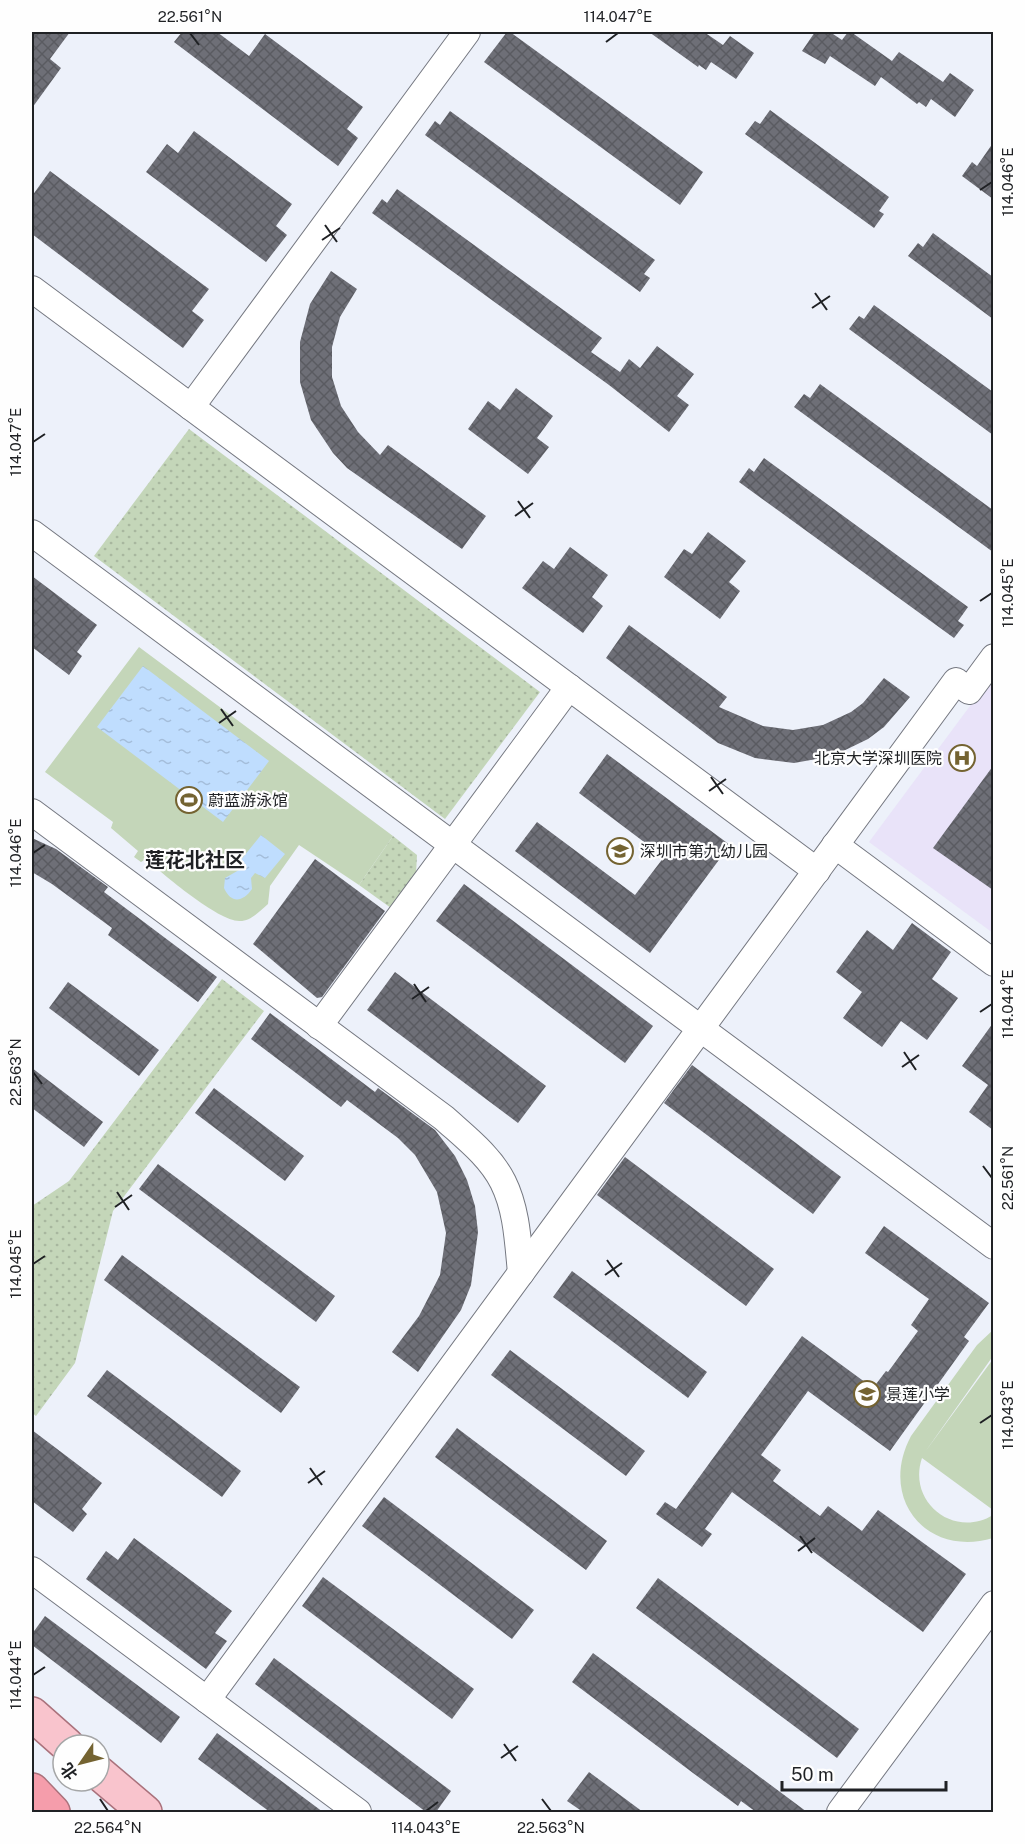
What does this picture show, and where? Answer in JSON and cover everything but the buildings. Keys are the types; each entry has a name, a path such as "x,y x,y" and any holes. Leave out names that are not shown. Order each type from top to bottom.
{"highway":[{"path":"32,1790 53,1812"}],"main road":[{"path":"32,1714 53,1733"},
{"path":"111,1783 145,1812"}],"street":[{"path":"191,407 467,32"},
{"path":"32,289 817,871"},
{"path":"32,533 993,1246"},
{"path":"207,1700 956,681 969,691 993,657"},
{"path":"319,1026 569,687"},
{"path":"32,812 444,1118 481,1151 503,1183 517,1227 521,1273"},
{"path":"835,845 993,963"},
{"path":"32,1570 358,1812"},
{"path":"840,1812 993,1604"}],"shaded area":[{"name":"北京大学深圳医院","path":"993,675 993,933 869,842"}],"green space":[{"path":"189,429 540,692 445,819 94,556"},
{"name":"蔚蓝游泳馆","path":"139,647 393,836 359,885 299,845 270,886 268,904 248,919 240,921 231,919 206,906 146,859 141,862 134,857 138,851 111,828 113,822 45,772"},
{"path":"393,836 417,855 416,874 391,908 359,885"},
{"path":"222,979 264,1011 113,1211 75,1363 36,1416 32,1413 32,1206 69,1181"},
{"path":"993,1330 993,1356 925,1452 993,1359 993,1510 922,1458 919,1474 921,1489 928,1502 937,1512 949,1519 963,1522 978,1521 993,1515 993,1538 969,1542 947,1539 929,1531 914,1518 905,1501 900,1481 902,1459 911,1436 977,1345"}],"water":[{"path":"143,666 269,761 223,822 97,727"},
{"path":"261,835 285,854 265,878 255,873 251,878 252,889 245,897 234,899 224,888 225,878 246,866 240,861"}],"place":[{"name":"北京大学深圳医院","path":"962,758"},
{"name":"蔚蓝游泳馆","path":"189,800"},
{"name":"深圳市第九幼儿园","path":"620,851"},
{"name":"景莲小学","path":"867,1394"}],"district":[{"name":"莲花北社区","path":"195,860"}]}
